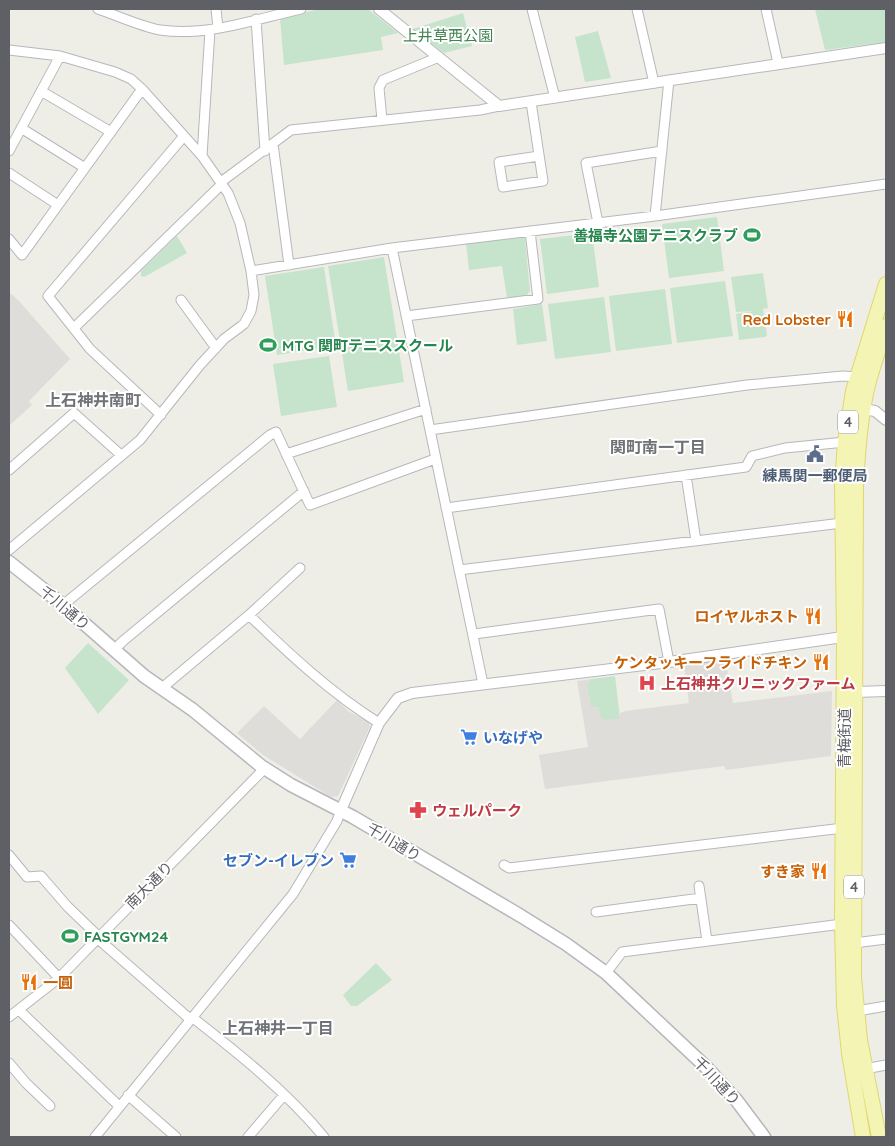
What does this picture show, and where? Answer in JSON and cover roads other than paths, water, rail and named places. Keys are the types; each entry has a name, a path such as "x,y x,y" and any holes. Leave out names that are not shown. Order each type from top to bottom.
{"main road":[{"name":"青梅街道","path":"863,1137 857,1109 846,1024 842,924 843,828 858,449 856,407 858,377 886,284"},
{"name":"青梅街道","path":"878,1137 865,1069 857,1011 854,943 856,692 842,523 845,442 856,407 868,388 886,326"},
{"name":"千川通り","path":"9,562 63,605 144,676 193,710 265,768 291,785 341,810 528,920 606,973 706,1067 737,1101 764,1137"}],"street":[{"path":"98,9 158,30 185,32 214,29 301,9"},
{"path":"202,156 216,9"},
{"path":"379,9 499,106"},
{"path":"532,9 555,98"},
{"path":"637,9 654,83"},
{"path":"766,9 778,63"},
{"path":"256,19 265,151"},
{"path":"74,328 222,183 291,130 480,110 886,48"},
{"path":"9,50 60,56 132,79 202,156 228,193 240,223 254,295 251,311 244,324 216,348 200,365 140,440 9,550"},
{"path":"9,151 60,56"},
{"path":"382,120 379,88 383,80 439,58"},
{"path":"655,216 669,80"},
{"path":"9,239 22,255 142,89"},
{"path":"41,91 111,132"},
{"path":"531,102 543,180 503,187 499,162 539,156"},
{"path":"21,128 85,168"},
{"path":"161,415 90,349 48,296 184,136"},
{"path":"273,144 290,265"},
{"path":"598,223 586,162 662,151"},
{"path":"9,173 58,205"},
{"path":"250,271 392,248 655,216 886,184"},
{"path":"406,316 538,299 530,232"},
{"path":"392,248 483,684"},
{"path":"181,300 216,348"},
{"path":"430,430 747,385 843,376 858,377"},
{"path":"856,407 875,411 886,420"},
{"path":"286,454 426,409"},
{"path":"9,470 74,413 120,455"},
{"path":"63,605 276,432 310,505 435,459"},
{"path":"446,508 746,467 752,456 786,448 845,442"},
{"path":"686,475 696,541"},
{"path":"114,650 304,491"},
{"path":"460,570 842,523"},
{"path":"162,688 249,615 300,568"},
{"path":"474,634 659,609 669,662"},
{"path":"249,615 278,643 340,696 379,723"},
{"path":"95,1137 293,894 337,821 379,723 398,698 412,693 669,662 850,636"},
{"path":"856,692 886,691"},
{"name":"南大通り","path":"9,1017 59,978 265,768"},
{"path":"504,865 509,868 843,828"},
{"path":"9,855 27,877 42,876 67,906 98,937 192,1019 252,1064 311,1121 324,1137"},
{"path":"699,886 707,941"},
{"path":"596,912 701,898"},
{"path":"606,973 622,952 842,924"},
{"path":"9,925 59,978"},
{"path":"854,943 886,939"},
{"path":"857,1011 886,1006"},
{"path":"19,1010 119,1106"},
{"path":"9,1063 50,1106"},
{"path":"865,1069 886,1065"},
{"path":"128,1095 176,1137"},
{"path":"249,1137 284,1095"}],"place":[{"name":"善福寺公園テニスクラブ","path":"752,235"},
{"name":"Red Lobster","path":"845,319"},
{"name":"MTG 関町テニススクール","path":"268,345"},
{"name":"練馬関一郵便局","path":"815,454"},
{"name":"ロイヤルホスト","path":"813,616"},
{"name":"ケンタッキーフライドチキン","path":"821,662"},
{"name":"上石神井クリニックファーム","path":"647,683"},
{"name":"いなげや","path":"469,737"},
{"name":"ウェルパーク","path":"418,810"},
{"name":"セブン-イレブン","path":"348,860"},
{"name":"すき家","path":"819,871"},
{"name":"FASTGYM24","path":"70,936"},
{"name":"一圓","path":"29,982"}],"district":[{"name":"上石神井南町","path":"93,400"},
{"name":"関町南一丁目","path":"658,447"},
{"name":"上石神井一丁目","path":"278,1028"}],"park label":[{"name":"上井草西公園","path":"448,35"}]}
